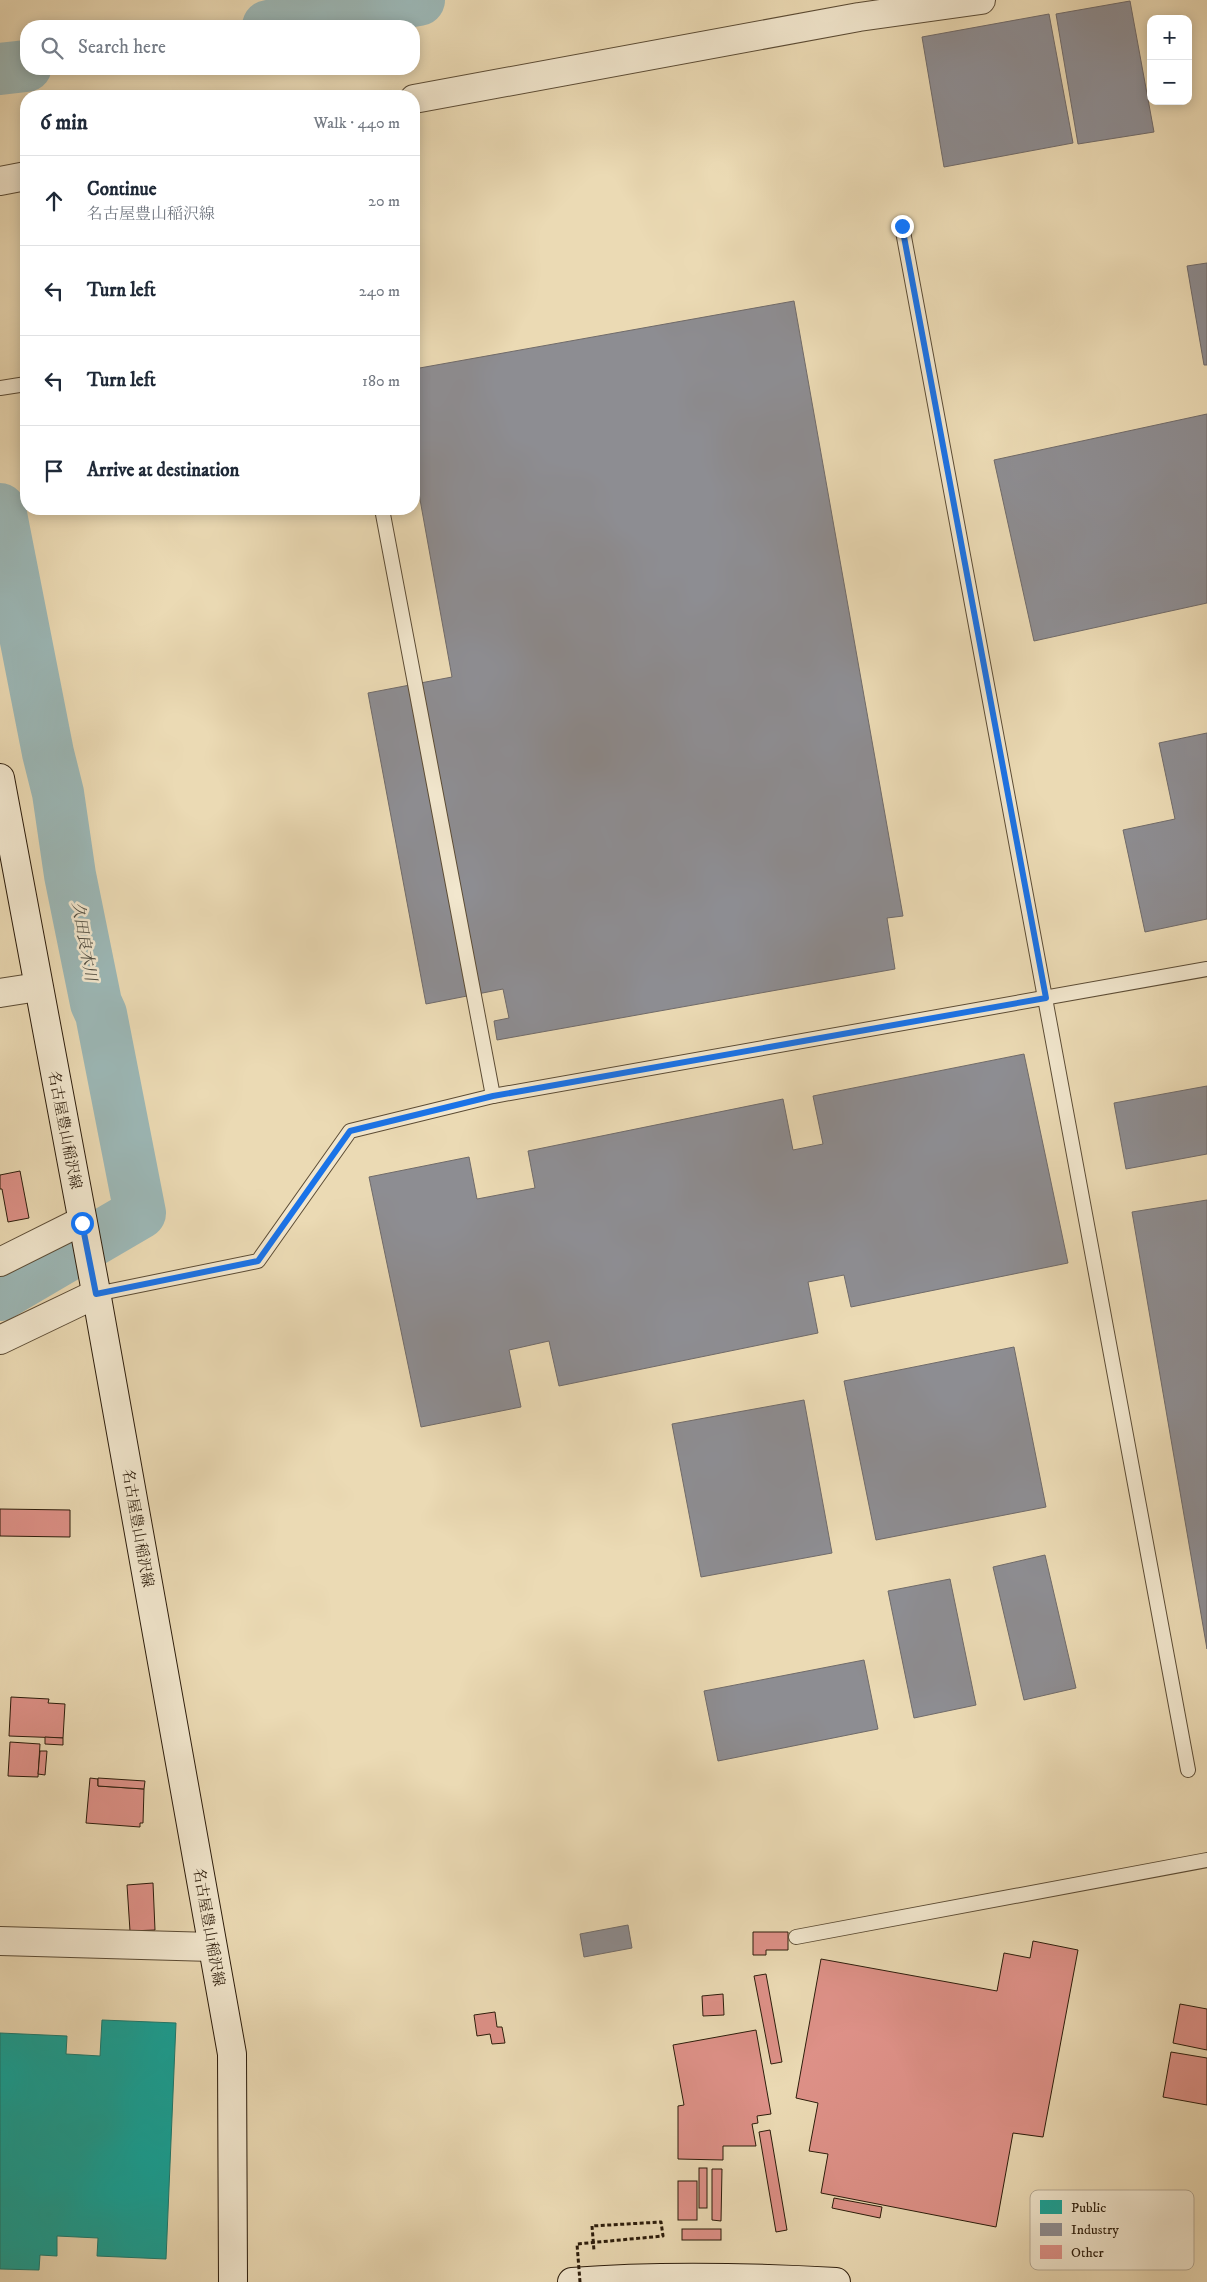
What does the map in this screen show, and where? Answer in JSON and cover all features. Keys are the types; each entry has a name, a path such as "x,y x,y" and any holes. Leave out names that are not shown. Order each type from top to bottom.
{"main road":[{"path":"420,97 859,17 980,0"},
{"path":"0,181 20,177"},
{"name":"名古屋豊山稲沢線","path":"0,778 96,1293 232,2054 233,2282"},
{"path":"0,993 38,986"},
{"path":"0,1262 82,1222"},
{"path":"0,1340 96,1293"},
{"path":"0,1942 212,1947"},
{"path":"572,2282 726,2276 836,2282"}],"lane":[{"path":"902,226 1188,1770"},
{"path":"0,388 20,385"},
{"path":"383,515 493,1096"},
{"path":"96,1293 258,1261 350,1131 493,1096 1207,969"},
{"path":"796,1937 1207,1860"}],"path":[{"path":"580,2282 577,2244 663,2236 662,2222 592,2226 595,2260"}],"building: Public":[{"path":"102,2020 176,2023 166,2259 97,2256 98,2238 57,2236 57,2256 40,2255 39,2270 0,2269 0,2033 67,2036 66,2054 100,2056"}],"building: Industry":[{"path":"1130,1 1147,94 1147,105 1149,105 1154,132 1078,144 1056,14"},
{"path":"1049,14 1073,143 944,167 922,37"},
{"path":"1207,263 1207,365 1204,365 1187,266"},
{"path":"794,301 903,916 887,918 895,969 497,1040 494,1021 509,1018 503,989 426,1004 368,693 452,677 420,499 420,368"},
{"path":"1207,414 1207,603 1034,641 994,460"},
{"path":"1207,733 1207,919 1145,932 1123,830 1175,819 1159,743"},
{"path":"1024,1054 1068,1263 851,1307 844,1275 808,1282 818,1333 559,1386 549,1341 509,1350 521,1407 421,1427 369,1177 469,1157 477,1199 535,1188 528,1151 783,1099 793,1150 823,1144 813,1096"},
{"path":"1207,1086 1207,1154 1126,1169 1114,1103"},
{"path":"1207,1200 1207,1649 1132,1212"},
{"path":"1014,1347 1046,1507 876,1540 844,1381"},
{"path":"804,1400 832,1553 701,1577 672,1424"},
{"path":"1045,1555 1076,1688 1024,1700 993,1567"},
{"path":"950,1579 976,1705 914,1718 888,1591"},
{"path":"864,1660 878,1729 718,1761 704,1691"},
{"path":"628,1925 632,1948 584,1957 580,1934"}],"building: Other":[{"path":"20,1171 29,1218 8,1222 2,1189 0,1189 0,1175"},
{"path":"0,1509 70,1510 70,1537 0,1536"},
{"path":"11,1697 49,1699 48,1703 65,1704 63,1738 9,1736"},
{"path":"45,1737 63,1738 63,1745 45,1744"},
{"path":"10,1742 40,1744 38,1777 8,1776"},
{"path":"40,1751 47,1751 45,1775 38,1774"},
{"path":"90,1778 98,1779 98,1786 144,1789 143,1823 140,1823 140,1827 86,1823"},
{"path":"98,1778 145,1781 144,1789 98,1786"},
{"path":"153,1883 155,1930 130,1931 127,1885"},
{"path":"753,1932 788,1932 788,1950 766,1950 766,1955 753,1955"},
{"path":"1033,1941 1078,1950 1043,2137 1013,2133 996,2227 821,2193 828,2154 809,2151 818,2103 796,2098 821,1959 997,1991 1004,1953 1030,1958"},
{"path":"766,1974 782,2062 771,2064 754,1976"},
{"path":"723,1994 724,2015 703,2016 702,1996"},
{"path":"1180,2004 1207,2009 1207,2050 1173,2043"},
{"path":"495,2012 497,2027 502,2027 505,2043 492,2044 490,2034 477,2036 474,2015"},
{"path":"756,2030 771,2114 757,2116 758,2123 752,2124 756,2146 723,2146 723,2160 678,2159 678,2106 684,2105 673,2045"},
{"path":"1171,2052 1207,2058 1207,2105 1163,2097"},
{"path":"770,2130 787,2230 776,2232 759,2132"},
{"path":"699,2168 707,2168 707,2208 699,2208"},
{"path":"712,2169 722,2169 721,2221 712,2220"},
{"path":"678,2181 697,2181 697,2220 678,2220"},
{"path":"834,2198 882,2207 880,2218 832,2208"},
{"path":"682,2229 721,2229 721,2240 682,2240"}],"waterway":[{"path":"303,20 419,0"},
{"path":"0,69 20,67"},
{"name":"久田良木川","path":"0,509 48,753 58,793 70,875 96,1003 101,1014 140,1213 0,1295"}],"route":[{"path":"82,1223 96,1294 258,1261 350,1131 493,1096 1046,998 902,226"}]}
